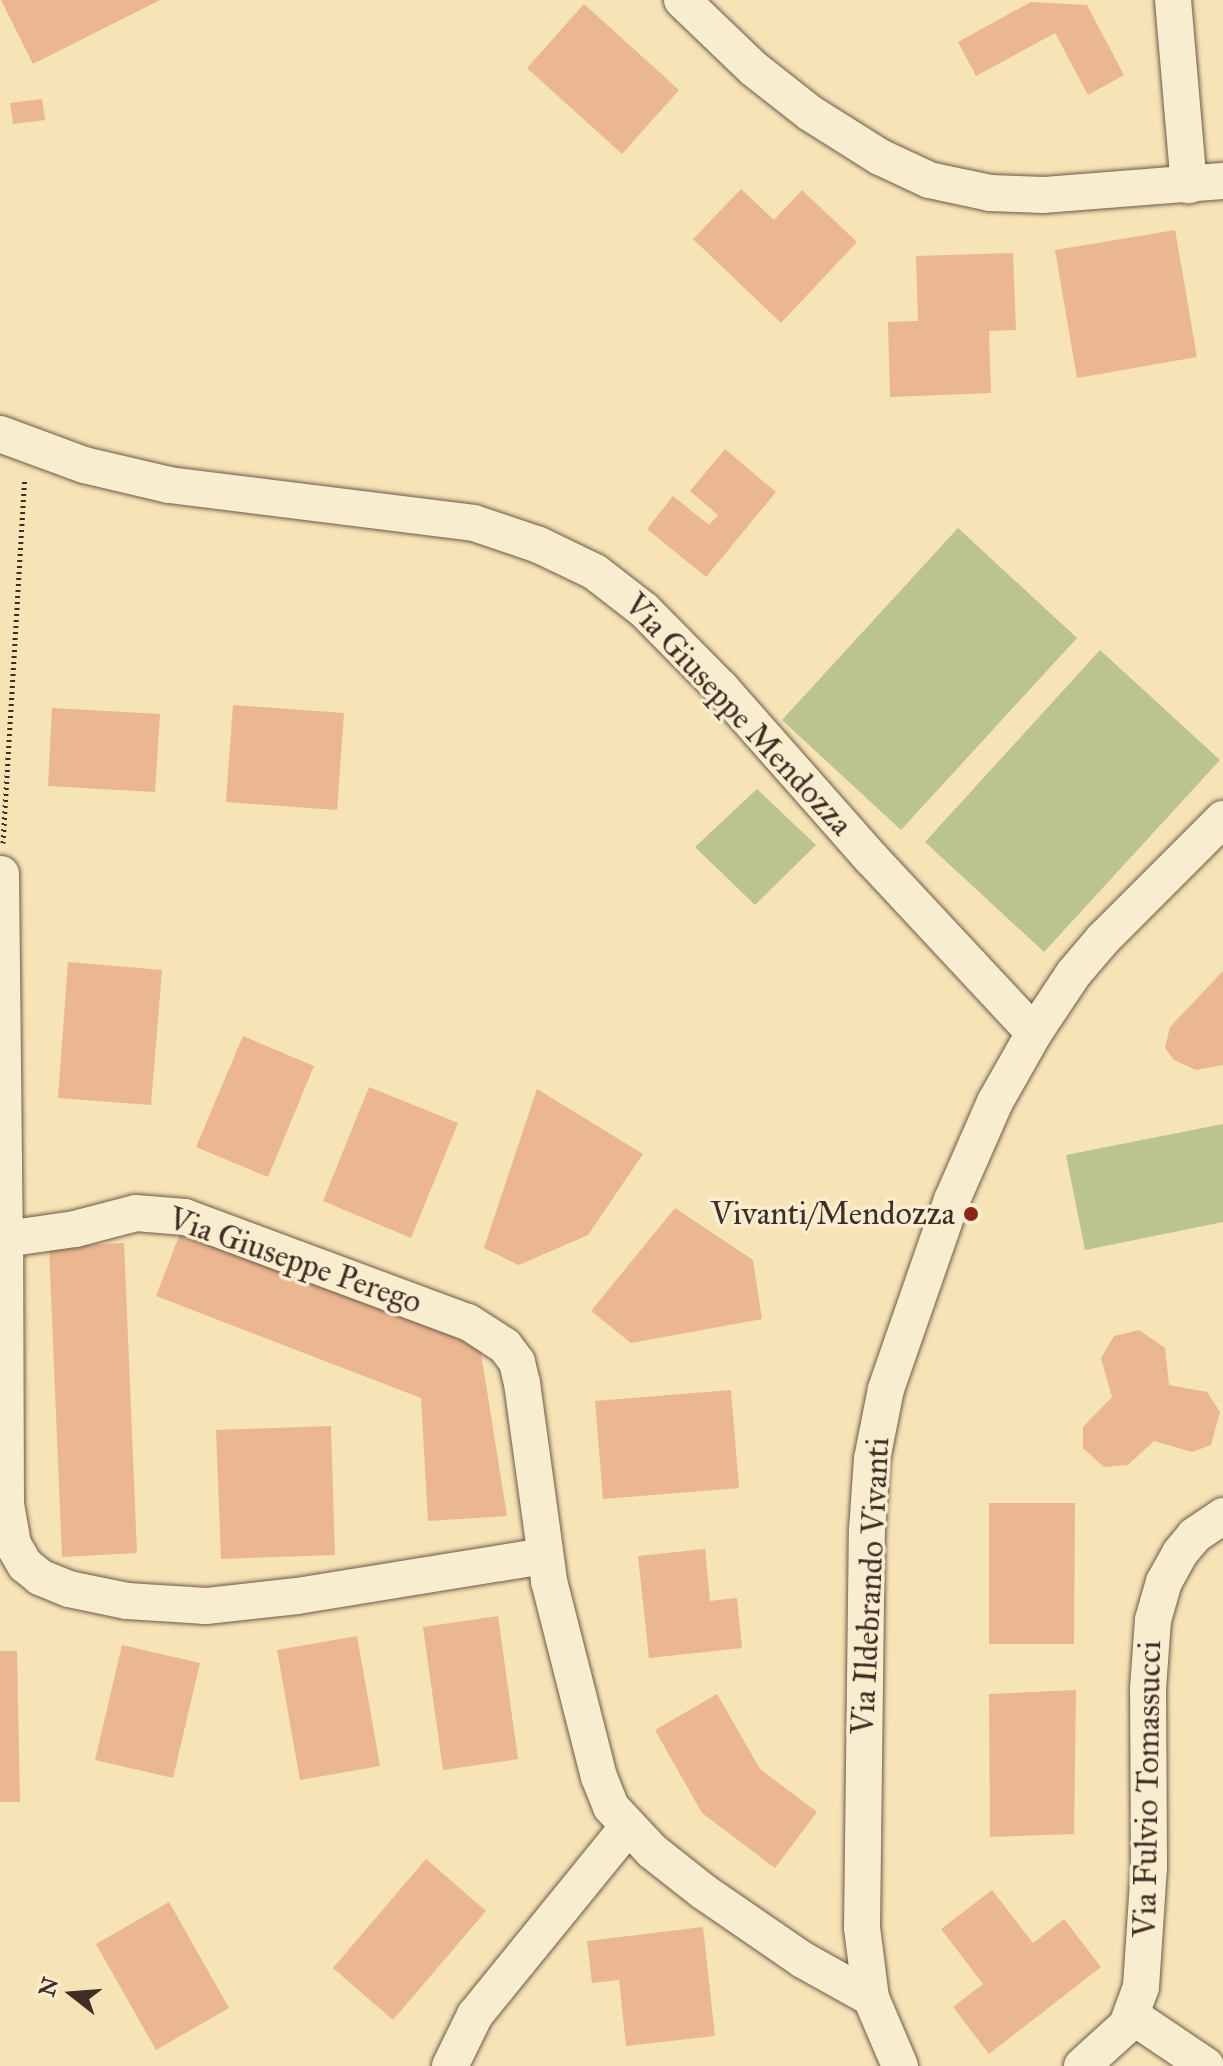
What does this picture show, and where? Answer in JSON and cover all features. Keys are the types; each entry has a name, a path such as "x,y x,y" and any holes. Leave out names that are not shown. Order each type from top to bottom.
{"street":[{"path":"682,0 754,69 810,113 864,148 929,180 990,193 1044,195 1206,183 1173,0"},
{"name":"Via Giuseppe Mendozza","path":"14,439 84,465 169,485 474,523 539,545 595,572 644,610 721,688 871,858 1034,1033"},
{"name":"Via Ildebrando Vivanti","path":"900,2066 871,1998 865,1970 861,1896 867,1530 877,1426 900,1340 952,1200 990,1113 1034,1033 1074,973 1103,939 1223,819"},
{"path":"1,874 7,1515 20,1560 40,1577 69,1589 127,1601 206,1606 275,1599 544,1556"},
{"name":"Via Giuseppe Perego","path":"5,1239 75,1229 136,1213 185,1217 488,1333 511,1354 520,1373 544,1556 599,1777 611,1807 627,1828 704,1892 803,1960 871,1998"},
{"name":"Via Fulvio Tomassucci","path":"1082,2066 1115,2039 1132,2016 1143,1977 1148,1897 1148,1689 1153,1620 1164,1582 1180,1553 1195,1535 1223,1516"},
{"path":"450,2066 459,2042 475,2015 627,1828"},
{"path":"1132,2016 1206,2066"}],"path":[{"path":"1,874 14,439"}],"green space":[{"path":"958,528 1077,638 901,830 782,720"},
{"path":"1100,650 1220,760 1044,952 925,842"},
{"path":"757,789 816,845 755,905 695,847"},
{"path":"1223,1124 1223,1222 1085,1250 1066,1155"}],"building":[{"path":"1,0 160,0 33,64"},
{"path":"1031,2 1087,5 1124,75 1088,95 1055,33 976,76 958,42"},
{"path":"584,4 679,90 622,154 527,68"},
{"path":"42,99 45,120 13,124 10,103"},
{"path":"741,189 774,220 802,190 857,242 781,323 693,239"},
{"path":"1175,230 1197,357 1077,378 1055,250"},
{"path":"1013,253 1016,330 989,331 991,393 890,397 888,322 918,321 916,256"},
{"path":"725,449 776,492 706,577 647,529 673,496 709,525 718,515 690,491"},
{"path":"233,705 344,713 337,810 226,802"},
{"path":"52,708 160,714 155,792 48,786"},
{"path":"68,962 162,970 151,1105 58,1098"},
{"path":"1223,971 1223,1065 1196,1070 1174,1060 1165,1048 1170,1027"},
{"path":"243,1036 314,1066 268,1177 196,1147"},
{"path":"369,1087 458,1123 411,1238 323,1201"},
{"path":"537,1089 643,1154 588,1235 519,1265 484,1248"},
{"path":"675,1208 753,1260 762,1319 631,1343 591,1311"},
{"path":"182,1228 480,1347 507,1516 428,1521 421,1398 156,1296"},
{"path":"124,1243 137,1553 62,1557 49,1247"},
{"path":"1139,1330 1165,1348 1169,1385 1207,1392 1220,1412 1211,1445 1192,1452 1154,1441 1128,1465 1104,1467 1083,1448 1083,1427 1112,1397 1101,1358 1114,1336"},
{"path":"731,1390 739,1488 603,1499 595,1401"},
{"path":"331,1426 335,1555 221,1559 216,1430"},
{"path":"989,1503 1075,1503 1074,1644 989,1644"},
{"path":"705,1549 710,1601 737,1598 742,1648 649,1658 638,1556"},
{"path":"498,1616 518,1759 443,1770 423,1627"},
{"path":"357,1636 380,1766 300,1780 277,1650"},
{"path":"122,1645 200,1663 173,1778 95,1760"},
{"path":"0,1651 17,1651 20,1802 0,1802"},
{"path":"1076,1690 1074,1834 990,1837 989,1694"},
{"path":"717,1694 760,1769 817,1812 775,1868 702,1813 655,1730"},
{"path":"426,1859 486,1911 393,2020 333,1968"},
{"path":"992,1890 1033,1943 1064,1919 1101,1967 989,2054 953,2007 983,1984 941,1929"},
{"path":"169,1902 229,2008 156,2050 96,1944"},
{"path":"703,1927 715,2036 626,2046 619,1980 592,1983 587,1941"}],"place":[{"name":"Vivanti/Mendozza","path":"971,1214"}]}
